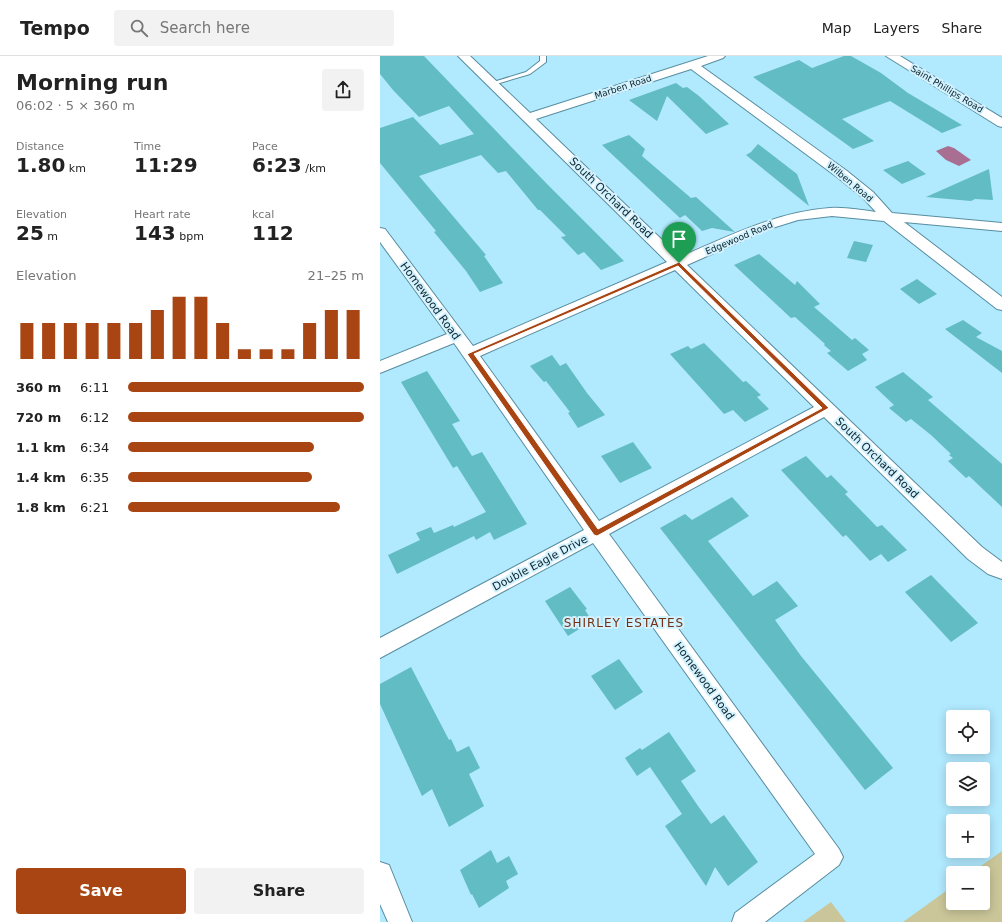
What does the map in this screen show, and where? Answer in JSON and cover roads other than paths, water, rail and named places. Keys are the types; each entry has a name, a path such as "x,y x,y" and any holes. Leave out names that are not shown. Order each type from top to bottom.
{"street":[{"name":"South Orchard Road","path":"464,56 679,263 975,553 995,568 1002,571"},
{"name":"Marben Road","path":"528,118 719,56"},
{"name":"Saint Phillips Road","path":"892,56 1002,123"},
{"name":"Wilben Road","path":"693,65 842,174 868,195 888,217 1002,305"},
{"name":"Edgewood Road","path":"470,354 761,228 797,216 832,212 1002,227"},
{"name":"Homewood Road","path":"380,232 470,354 831,857 744,922"},
{"path":"380,367 456,336"},
{"name":"Double Eagle Drive","path":"380,649 826,408"},
{"path":"380,874 400,922"}],"lane":[{"path":"493,83 528,73 543,62 543,56"}],"district":[{"name":"SHIRLEY ESTATES","path":"624,623"}]}
